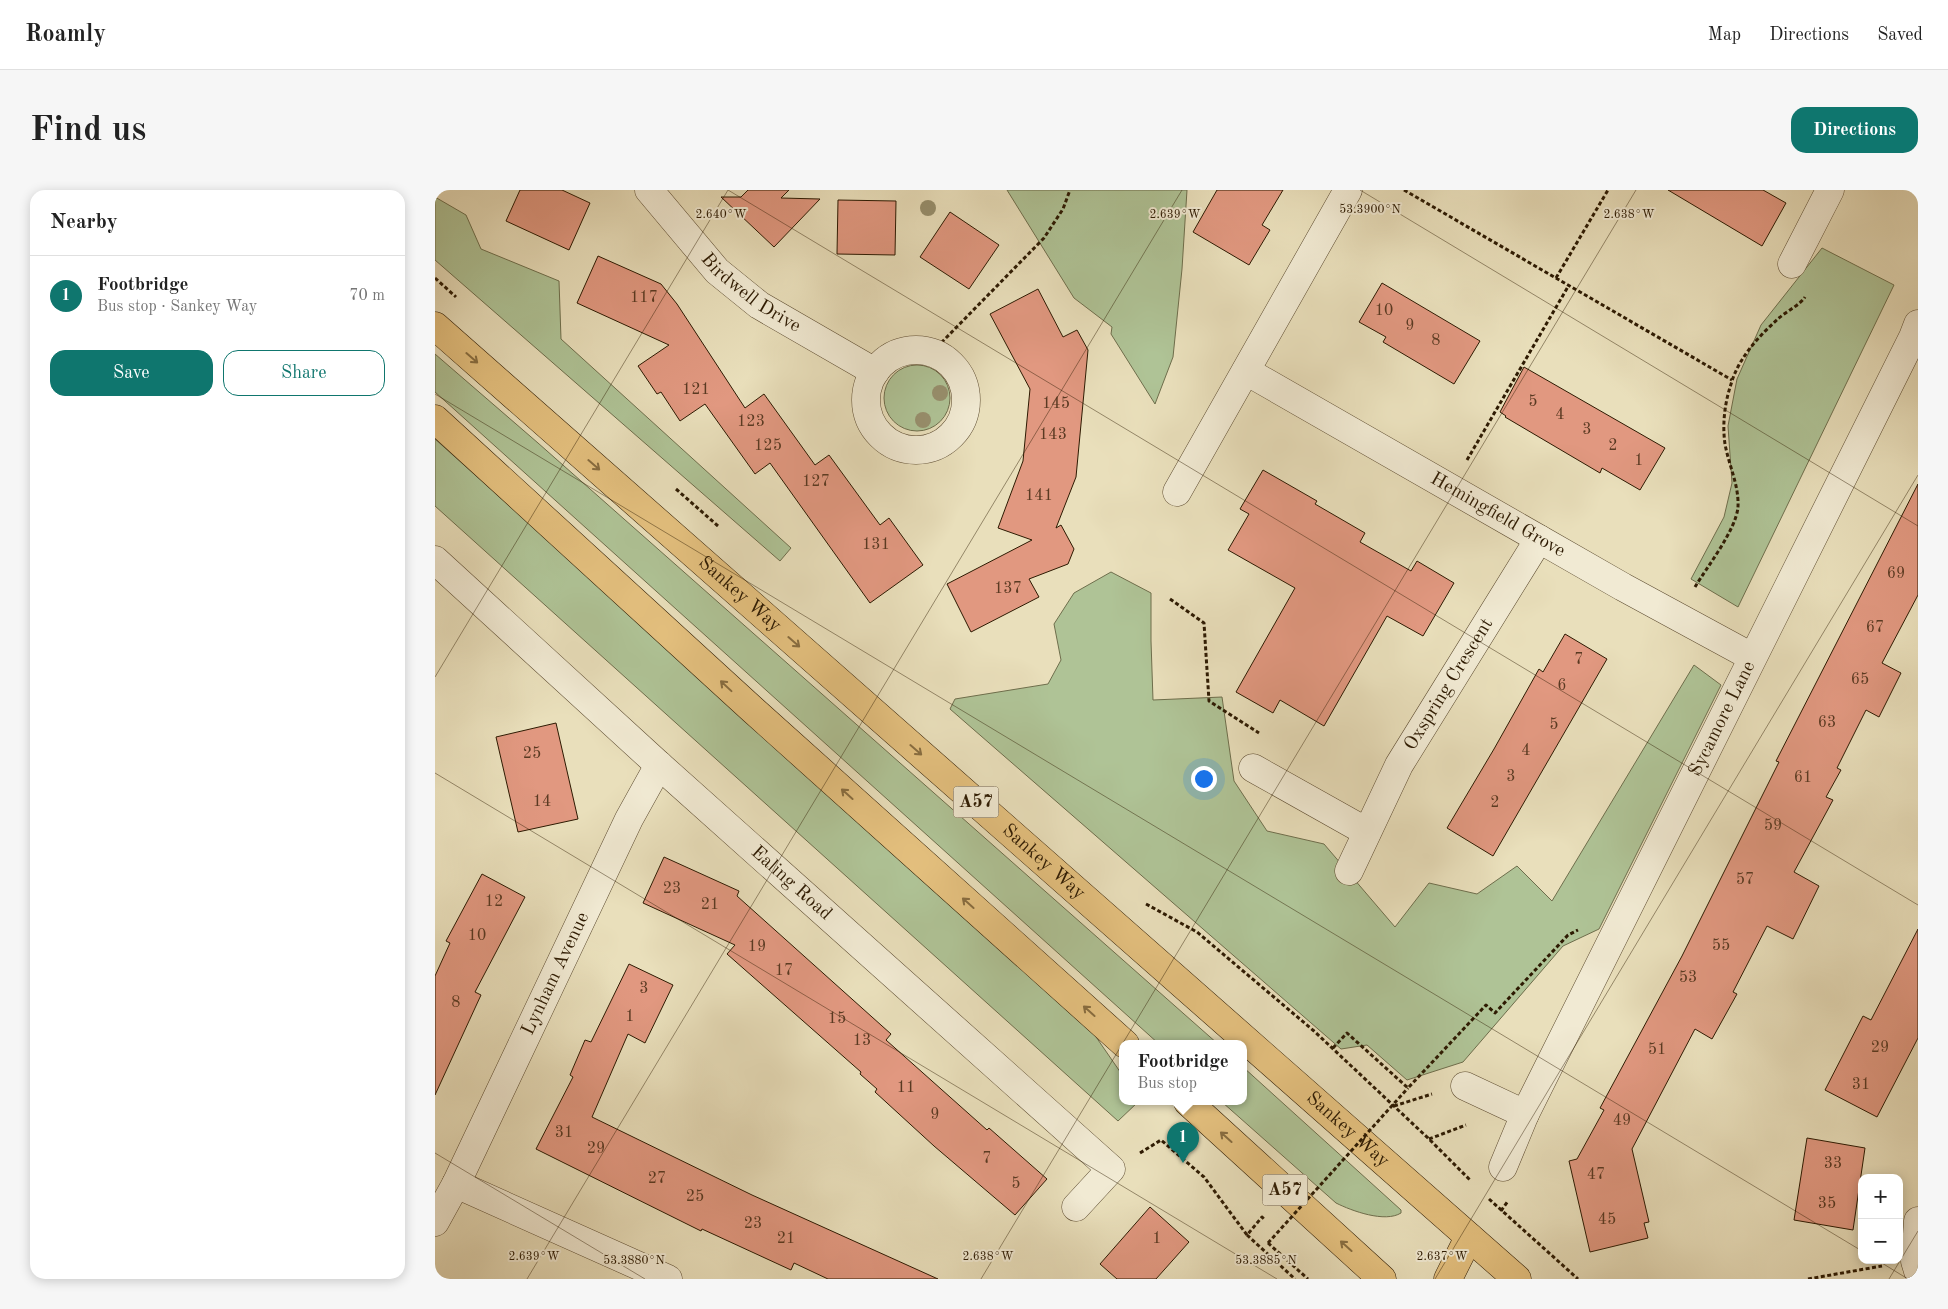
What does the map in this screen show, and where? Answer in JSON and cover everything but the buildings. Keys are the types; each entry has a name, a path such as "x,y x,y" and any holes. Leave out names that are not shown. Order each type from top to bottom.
{"highway":[{"name":"Sankey Way","path":"435,326 1245,1040"},
{"path":"435,419 753,710 1121,1040"},
{"name":"Sankey Way","path":"1247,1041 1517,1279"},
{"name":"A57","path":"1191,1105 1382,1279"},
{"path":"1448,1279 1469,1237"}],"street":[{"name":"Birdwell Drive","path":"649,190 717,271 759,305 875,372"},
{"path":"1177,492 1348,190"},
{"path":"1792,264 1830,190"},
{"name":"Sycamore Lane","path":"1503,1167 1525,1114 1918,324"},
{"path":"919,350 935,354 948,362 959,373 965,388 966,403 963,418 956,431 944,442 931,448 916,450 900,448 876,430 869,416 866,401 868,386 875,372 887,360 902,352 919,350"},
{"name":"Hemingfield Grove","path":"1246,371 1623,587 1752,657"},
{"name":"Oxspring Crescent","path":"1349,871 1399,765 1539,539"},
{"name":"Ealing Road","path":"435,560 659,765 1111,1169"},
{"name":"Lynham Avenue","path":"435,1222 456,1184 629,819 659,765"},
{"path":"1253,768 1367,832"},
{"path":"1465,1086 1525,1114"},
{"path":"1076,1207 1111,1169"},
{"path":"456,1184 668,1279"},
{"path":"1916,1266 1918,1221"}],"path":[{"path":"935,354 942,342 1044,238 1063,209 1070,190"},
{"path":"1404,190 1732,380"},
{"path":"1556,278 1608,190"},
{"path":"1678,616 1731,528 1738,508 1736,482 1725,445 1724,413 1732,380 1754,343 1779,318 1805,298 1792,264"},
{"path":"1451,488 1569,285"},
{"path":"1170,599 1204,622 1209,701 1260,734 1253,768"},
{"path":"1146,904 1197,932 1333,1048 1475,1185"},
{"path":"1308,1279 1268,1243 1486,1004 1495,1013 1568,935"},
{"path":"1333,1048 1347,1033 1408,1088"},
{"path":"1111,1169 1161,1140 1204,1177 1247,1234 1295,1279"},
{"path":"1488,1198 1578,1279"},
{"path":"1247,1234 1262,1217"},
{"path":"1809,1279 1916,1266"}],"green space":[{"path":"1007,190 1187,190 1182,269 1173,357 1155,404 1111,334 1112,327 1074,298"},
{"path":"435,197 466,215 481,249 559,281 561,339 791,548 780,561 435,260"},
{"path":"1822,248 1894,285 1738,607 1691,579 1724,517 1732,483 1728,426 1737,379 1761,325"},
{"path":"435,354 1213,1040 1155,1040 435,392"},
{"path":"917,365 929,368 940,375 947,386 950,398 947,410 940,421 929,428 917,431 905,428 894,421 887,410 884,398 887,386 894,375 905,368"},
{"path":"435,439 1085,1021 1119,1070 1119,1105 1135,1105 1118,1121 435,506"},
{"path":"1111,572 1151,593 1153,700 1222,697 1234,781 1267,831 1324,844 1395,927 1429,883 1477,894 1517,866 1552,901 1694,665 1721,685 1599,929 1563,946 1463,1062 1407,1080 1367,1045 1341,1049 950,709 955,699 1048,684 1061,660 1054,624 1074,593"},
{"path":"1247,1071 1401,1210 1401,1213 1386,1217 1369,1215 1336,1203 1225,1105 1247,1105"}],"place":[{"name":"Footbridge","path":"1183,1163"}]}
